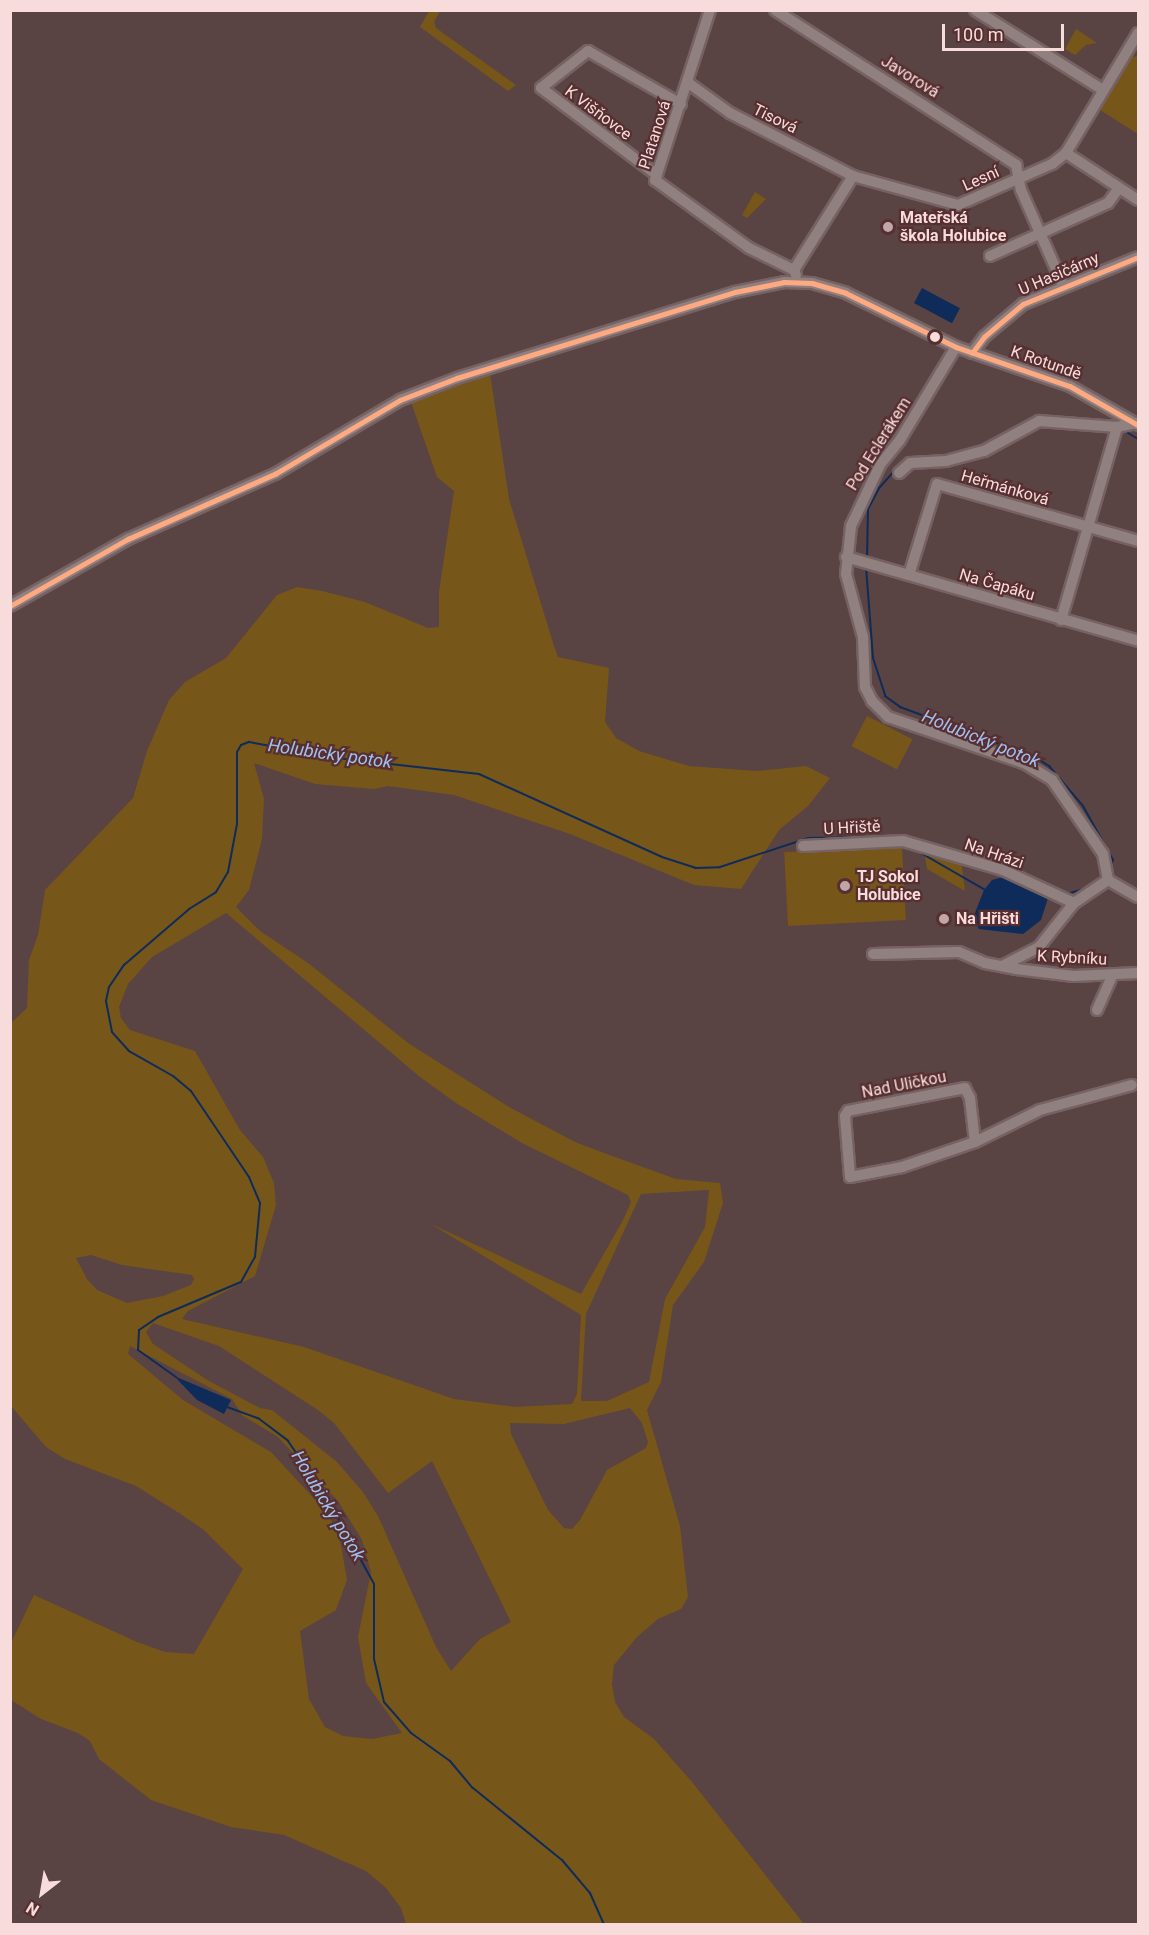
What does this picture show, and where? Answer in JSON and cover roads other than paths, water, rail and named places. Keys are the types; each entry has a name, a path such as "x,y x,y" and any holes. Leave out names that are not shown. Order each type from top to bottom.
{"street":[{"name":"Platanová","path":"710,10 681,104 654,180 749,248 794,270"},
{"name":"Javorová","path":"775,10 999,151 1016,165 1019,178 1064,287"},
{"path":"975,10 1103,90"},
{"name":"Lesní","path":"854,176 954,205 1052,164 1066,153 1103,90 1137,40"},
{"name":"K Višňovce","path":"657,175 541,88 588,51 681,104"},
{"name":"Tisová","path":"687,82 730,113 854,176"},
{"path":"1066,153 1138,200"},
{"path":"10,606 128,539 274,474 400,400 457,378 735,292 800,282 794,270 854,176"},
{"path":"990,256 1108,202 1119,189"},
{"name":"U Hasičárny","path":"972,353 984,337 1023,304 1138,257"},
{"name":"K Rotundě","path":"800,282 846,293 956,347 1070,386 1137,424"},
{"name":"Pod Eclerákem","path":"956,347 864,495 851,526 846,557 850,595 863,637 865,687 879,710 903,723 1040,770 1064,793 1085,824 1103,854 1108,880"},
{"path":"899,473 910,462 946,461 984,451 1039,421 1117,427 1137,424"},
{"path":"1061,620 1117,427"},
{"name":"Heřmánková","path":"909,575 937,484 1138,541"},
{"name":"Na Čapáku","path":"846,557 1138,641"},
{"name":"U Hřiště","path":"803,846 903,841"},
{"name":"Na Hrázi","path":"903,841 1003,870 1074,903"},
{"path":"1004,965 1039,947 1074,903 1108,880 1138,897"},
{"name":"K Rybníku","path":"873,954 959,952 985,963 1074,976 1138,973"},
{"path":"1097,1010 1112,976"},
{"name":"Nad Uličkou","path":"975,1142 970,1098 965,1088 848,1110 845,1116 850,1177 902,1167 975,1142 1040,1110 1132,1085"}],"water":[{"path":"922,288 960,308 952,323 914,303"},
{"path":"1003,877 1020,882 1048,898 1041,920 1023,934 979,929 973,918 984,890 992,880"},
{"path":"174,1376 231,1400 224,1414 197,1400"}],"waterway":[{"name":"Holubický potok","path":"1123,430 1138,439"},
{"name":"Holubický potok","path":"867,558 868,509 879,488 896,469"},
{"name":"Holubický potok","path":"866,567 873,658 885,696 900,707 1035,757 1049,766 1083,806 1113,860 1109,866"},
{"name":"Holubický potok","path":"176,1377 138,1350 139,1330 158,1317 241,1282 255,1257 260,1203 249,1177 191,1091 173,1076 129,1051 112,1032 106,1001 109,987 124,965 189,909 216,892 228,872 237,824 237,752 241,745 249,742 337,758 479,774 662,857 695,868 720,867 808,838 887,837"},
{"name":"Holubický potok","path":"914,849 987,891"},
{"name":"Holubický potok","path":"1067,894 1087,888"},
{"name":"Holubický potok","path":"227,1407 258,1418 288,1441 327,1498 374,1584 374,1659 384,1702 411,1733 450,1761 473,1788 562,1860 590,1893 604,1924"}],"place":[{"name":"Mateřská škola Holubice","path":"888,227"},
{"name":"TJ Sokol Holubice","path":"845,886"},
{"name":"Na Hřišti","path":"944,919"}]}
